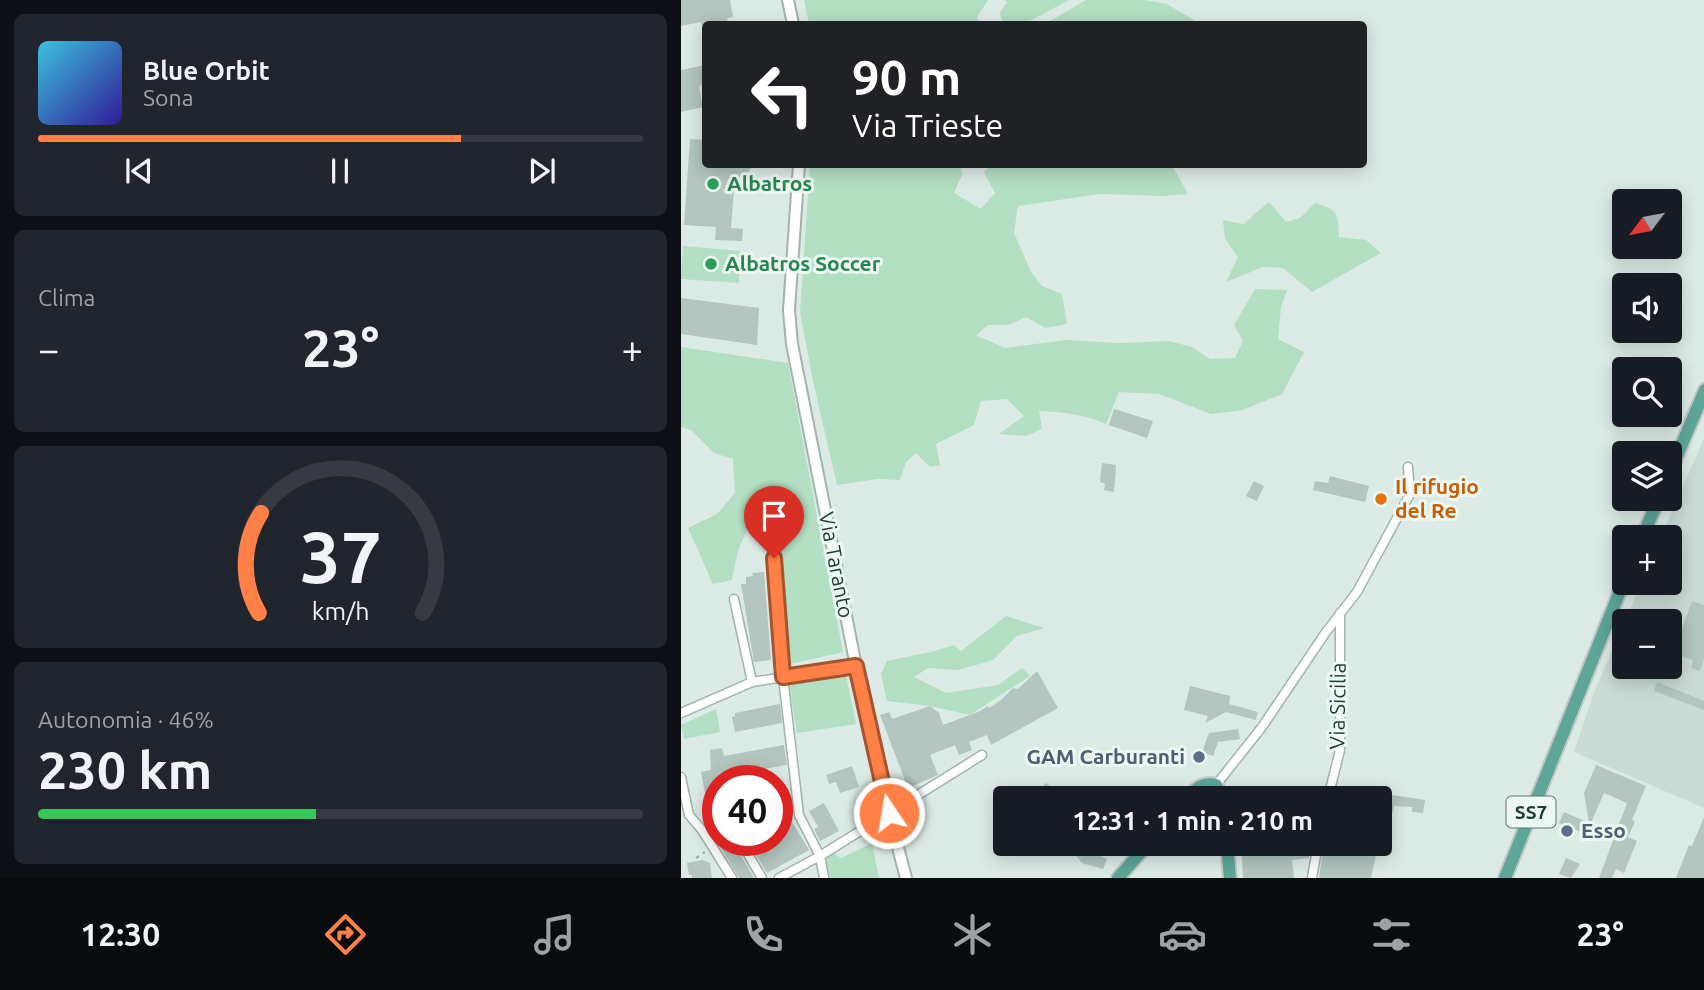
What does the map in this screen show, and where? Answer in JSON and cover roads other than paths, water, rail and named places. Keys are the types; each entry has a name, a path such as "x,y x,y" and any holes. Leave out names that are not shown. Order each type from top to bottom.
{"main road":[{"path":"1682,443 1704,390"},
{"name":"SS7","path":"1505,878 1618,595"},
{"path":"1199,786 1208,783 1216,785"},
{"path":"1118,878 1137,856"},
{"path":"1228,856 1230,878"}],"street":[{"path":"788,0 792,21"},
{"name":"Via Taranto","path":"799,168 789,310 794,355 856,666 906,878"},
{"path":"1216,785 1263,727 1357,592 1410,494 1408,467"},
{"path":"774,558 783,677 799,815 820,856 824,878"},
{"path":"734,599 752,682"},
{"name":"Via Sicilia","path":"1331,786 1340,750 1340,613"},
{"path":"681,713 752,682 856,666"},
{"path":"778,878 820,856 982,755"},
{"path":"681,777 685,816 702,830 732,878"},
{"path":"749,856 762,878"},
{"path":"1312,878 1316,856"}],"place":[{"name":"Albatros","path":"713,184"},
{"name":"Albatros Soccer","path":"711,264"},
{"name":"Il rifugio del Re","path":"1381,499"},
{"name":"GAM Carburanti","path":"1199,757"},
{"name":"Esso","path":"1567,831"}]}
